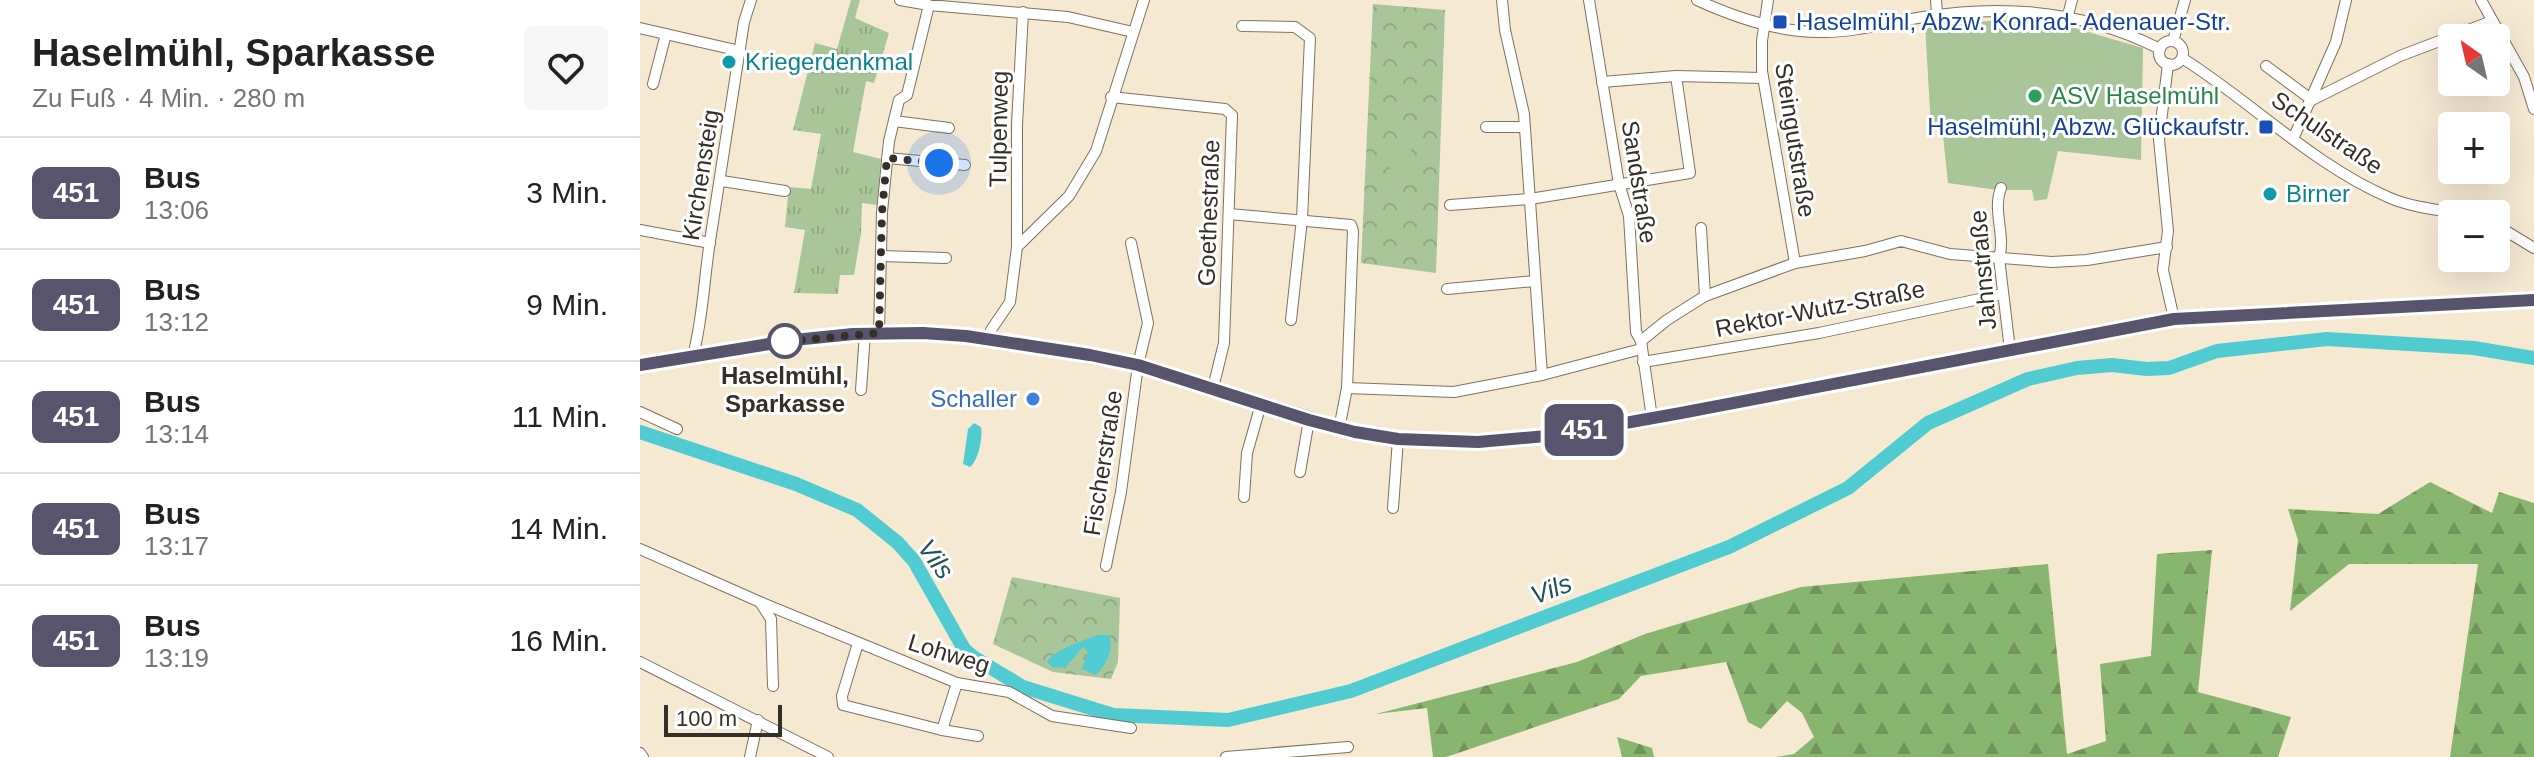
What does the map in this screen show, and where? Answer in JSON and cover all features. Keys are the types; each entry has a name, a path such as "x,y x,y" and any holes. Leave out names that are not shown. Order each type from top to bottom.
{"main road":[{"path":"640,365 794,340 865,333 923,333 990,339 1138,365 1339,429 1398,439 1478,442 1520,439 1652,418 2174,319 2534,300"}],"street":[{"name":"Kirchensteig","path":"693,356 701,325 710,243 722,181 744,22 751,0"},
{"path":"900,0 1068,17 1133,32"},
{"path":"1017,247 1069,196 1096,151 1144,0"},
{"path":"1502,0 1505,30 1524,114 1542,375"},
{"name":"Sandstraße","path":"1589,0 1619,184 1629,216 1636,332 1641,345 1652,418"},
{"path":"1697,0 1735,18 1791,30 1823,32 1937,14 2002,10 2068,15 2143,40 2160,49"},
{"name":"Steingutstraße","path":"1768,0 1761,58 1763,78 1795,263"},
{"path":"1936,0 1937,14"},
{"path":"2068,15 2072,0"},
{"path":"2173,41 2185,0"},
{"path":"2293,139 2336,42 2346,0"},
{"path":"2481,0 2524,77 2534,109"},
{"path":"879,333 887,158 899,100 907,95 929,5"},
{"name":"Tulpenweg","path":"990,339 992,328 1010,302 1017,247 1017,125 1023,12"},
{"path":"2312,100 2400,56 2492,21"},
{"path":"1242,26 1295,27 1310,38 1302,219 1291,320"},
{"path":"640,28 740,51"},
{"path":"653,84 666,34"},
{"path":"2160,49 2173,41"},
{"path":"2160,49 2162,59 2174,64 2182,58 2182,48 2173,41"},
{"name":"Schulstraße","path":"2182,58 2293,139 2358,181 2392,199 2438,209"},
{"path":"2168,64 2159,139 2167,247 2163,270 2174,319"},
{"path":"2266,66 2312,100"},
{"path":"1450,205 1530,199 1690,173 1676,76"},
{"path":"1602,82 1676,76 1763,78"},
{"name":"Goethestraße","path":"1111,97 1229,110 1232,115 1224,343 1213,388"},
{"path":"894,121 949,128"},
{"path":"1486,127 1524,127"},
{"path":"887,158 965,165"},
{"path":"722,181 785,191"},
{"name":"Jahnstraße","path":"2001,188 1997,199 2002,247 1999,258 2010,350"},
{"path":"1229,214 1351,225 1347,388 1339,429"},
{"path":"1701,228 1705,296"},
{"path":"640,230 710,243"},
{"path":"2510,233 2534,248"},
{"path":"1347,388 1454,392 1542,375 1641,345 1667,320 1705,296 1795,263 1865,251 1901,241 1950,254 2064,261 2167,247"},
{"name":"Fischerstraße","path":"1106,566 1121,492 1138,365 1148,323 1131,243"},
{"path":"881,256 946,258"},
{"path":"1447,289 1535,281"},
{"name":"Rektor-Wutz-Straße","path":"1643,362 1819,333 2003,294"},
{"path":"861,390 865,333"},
{"path":"1244,497 1247,453 1261,404"},
{"path":"640,412 677,429"},
{"path":"1300,472 1309,420"},
{"path":"1393,508 1398,439"},
{"name":"Lohweg","path":"640,549 957,683 1009,692 1052,716 1131,728"},
{"path":"760,602 771,619 773,686"},
{"path":"858,643 842,696 843,705 978,736"},
{"path":"640,662 828,757"},
{"path":"942,730 957,683"},
{"path":"750,757 758,720"},
{"path":"1226,757 1348,747"}],"green space":[{"path":"851,0 860,0 855,18 889,33 874,83 866,81 853,152 881,159 877,205 862,203 861,234 854,275 840,275 838,294 794,293 805,230 785,227 789,187 811,189 821,134 793,130 815,43 837,49"},
{"path":"1373,4 1445,10 1436,273 1361,263"},
{"name":"ASV Haselmühl","path":"2010,20 2071,27 2143,48 2141,160 2058,151 2047,199 2034,201 2032,190 1997,190 1948,183 1942,126 1931,128 1925,24"},
{"path":"1391,147 1411,148 1409,175 1390,174"},
{"path":"2430,482 2492,513 2499,492 2534,503 2534,757 2450,757 2478,564 2349,564 2290,611 2298,540 2288,509 2378,514"},
{"path":"2212,550 2198,692 2291,717 2278,757 1776,757 1794,754 1814,737 1802,713 1787,701 1761,729 1748,722 1726,662 1641,676 1619,699 1446,757 1433,757 1427,708 1376,714 1577,662 1645,634 1801,587 2048,564 2067,754 2106,741 2100,664 2151,656 2157,554"},
{"path":"1012,577 1120,598 1118,662 1111,679 1053,672 993,644"},
{"path":"1617,737 1652,748 1654,757 1622,757"}],"water":[{"path":"974,423 981,427 981,437 978,455 970,467 963,464 968,429"},
{"path":"1098,635 1110,635 1111,646 1106,662 1096,675 1082,669 1088,652 1083,647 1065,668 1052,667 1047,662 1062,650"}],"waterway":[{"name":"Vils","path":"640,432 796,484 857,510 898,543 914,561 964,649 1023,687 1113,715 1228,720 1351,691 1729,547 1848,488 1928,423 2028,379 2077,368 2112,365 2169,368 2217,351 2327,339 2474,348 2534,358"}],"bus line":[{"name":"451","path":"640,365 794,340 853,334 966,336 1138,365 1309,420 1373,436 1478,442 1558,435 2174,319 2534,300"}],"place":[{"name":"Haselmühl, Abzw. Konrad- Adenauer-Str.","path":"1780,22"},
{"name":"Kriegerdenkmal","path":"729,62"},
{"name":"ASV Haselmühl","path":"2035,96"},
{"name":"Haselmühl, Abzw. Glückaufstr.","path":"2266,127"},
{"name":"Birner","path":"2270,194"},
{"name":"Haselmühl, Sparkasse","path":"785,341"},
{"name":"Schaller","path":"1033,399"}],"route":[{"path":"785,341 779,342 879,333 882,212 887,158 939,163"}]}
